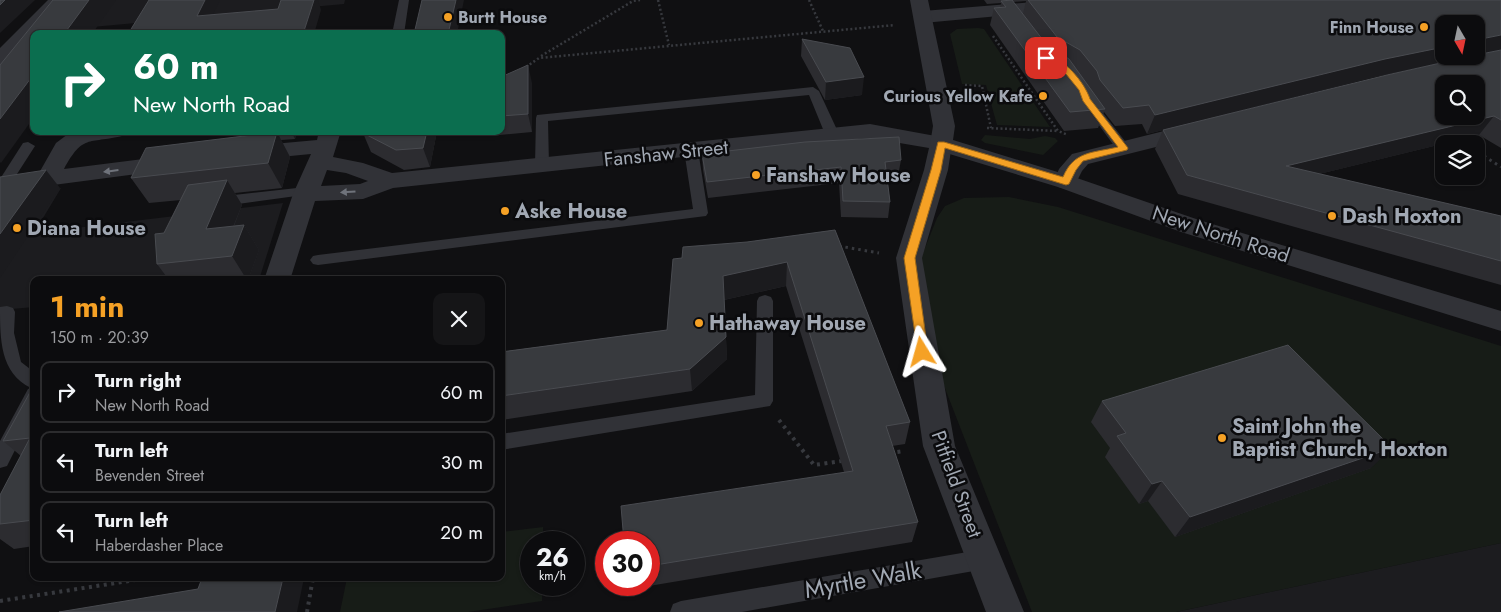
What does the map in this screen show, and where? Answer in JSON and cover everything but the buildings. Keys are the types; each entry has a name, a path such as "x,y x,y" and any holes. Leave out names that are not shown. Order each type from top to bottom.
{"street":[{"path":"0,59 58,0"},
{"path":"921,9 1014,15 1121,0"},
{"name":"Pitfield Street","path":"921,9 944,126 936,170 909,258 925,371 939,446 1005,612"},
{"path":"1066,182 1071,169 1080,159 1220,124"},
{"name":"Fanshaw Street","path":"305,193 363,190 389,181 832,134 870,132 941,144"},
{"path":"47,179 64,148 81,135"},
{"name":"New North Road","path":"941,144 1066,182 1190,226 1501,321"},
{"path":"278,276 305,193 325,146"},
{"name":"Fanshaw Street","path":"233,155 325,146 331,162 371,173 389,181"},
{"path":"1,185 196,160"}],"lane":[{"path":"399,30 404,0"},
{"path":"1083,90 1086,99 1123,148"},
{"path":"542,165 542,118 813,91 832,134"},
{"path":"1,185 28,146"},
{"path":"318,260 701,213 691,150"},
{"path":"201,204 305,193"},
{"path":"505,441 764,401 765,301"},
{"path":"0,313 7,312 6,333 14,365 30,379"},
{"path":"0,460 30,402"},
{"name":"Myrtle Walk","path":"681,612 985,559"}],"path":[{"path":"524,68 633,1 640,0"},
{"path":"658,0 669,46"},
{"path":"809,0 824,31"},
{"path":"977,13 1058,131"},
{"path":"539,58 903,24"},
{"path":"982,86 991,128"},
{"path":"981,128 1058,131 1067,134 1090,156"},
{"path":"1485,157 1501,167"},
{"path":"832,245 909,258"},
{"path":"764,401 814,466 852,459"},
{"path":"881,455 939,446"},
{"path":"0,601 129,581"},
{"path":"307,612 312,581"}],"shaded area":[{"path":"70,0 345,0 344,4 81,28"},
{"path":"957,29 984,29 1050,127 997,125 986,85 962,84 950,34"},
{"path":"985,135 1030,139 1045,136 1055,138 1058,141 1043,155 985,143 981,140"},
{"path":"61,188 34,233 283,203 260,276 30,276 30,307 0,310 0,196"},
{"path":"1009,197 1058,207 1501,346 1501,543 1176,612 1032,612 941,378 919,263 937,218 945,206 964,198"},
{"path":"543,527 543,531 520,531 520,596 542,596 542,601 468,612 340,612 346,581 505,581 505,532"},
{"path":"1501,543 1501,612 1176,612"}],"place":[{"name":"Burtt House","path":"448,17"},
{"name":"Finn House","path":"1424,27"},
{"name":"Curious Yellow Kafe","path":"1043,96"},
{"name":"Fanshaw House","path":"756,175"},
{"name":"Aske House","path":"505,211"},
{"name":"Dash Hoxton","path":"1332,216"},
{"name":"Diana House","path":"17,228"},
{"name":"Hathaway House","path":"699,323"},
{"name":"Saint John the Baptist Church, Hoxton","path":"1222,438"}],"route":[{"path":"922,352 909,258 936,170 941,144 1066,182 1071,169 1080,159 1123,148 1086,99 1083,90 1069,72 1060,64 1046,58"}]}
